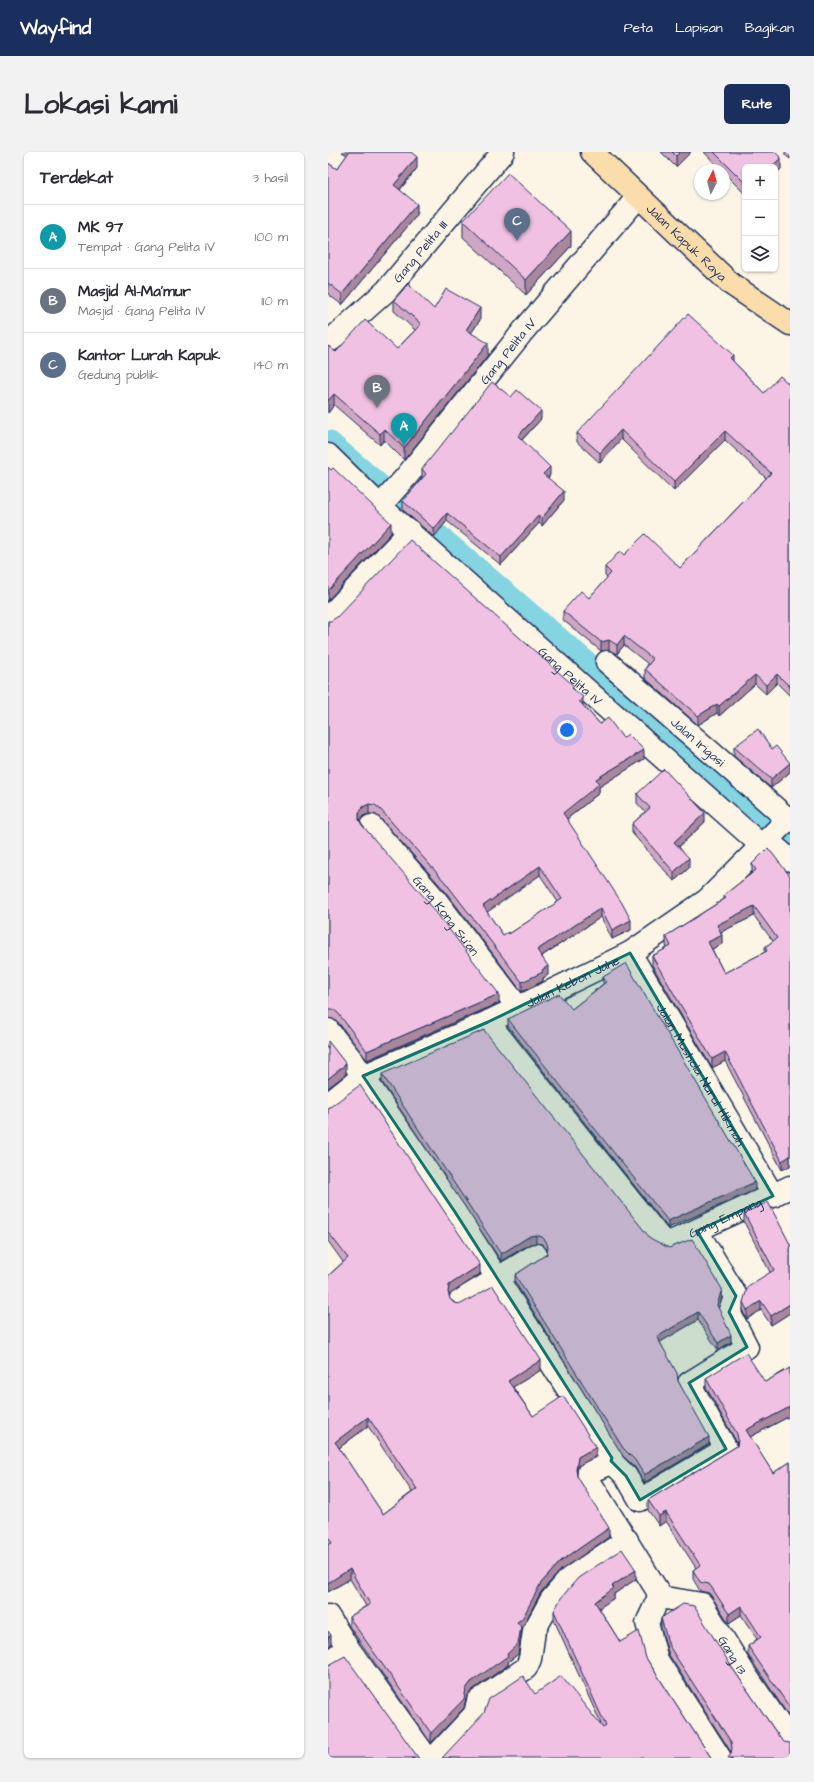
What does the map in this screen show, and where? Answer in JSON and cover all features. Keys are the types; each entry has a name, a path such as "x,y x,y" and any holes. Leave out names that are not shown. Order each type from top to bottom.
{"main road":[{"name":"Jalan Kapuk Raya","path":"592,152 731,284 790,324"}],"street":[{"name":"Gang Pelita III","path":"328,340 331,340 386,291 503,152"},
{"name":"Gang Pelita IV","path":"382,503 406,477 524,330 638,197"},
{"name":"Gang Pelita IV","path":"328,455 382,503 410,531 778,829"},
{"path":"328,618 410,531"},
{"name":"Jalan Irigasi","path":"607,662 778,829 790,860"},
{"name":"Gang Kong Su'an","path":"371,826 435,899 518,1007"},
{"name":"Jalan Kebon Jahe","path":"328,1104 363,1076 488,1022 630,953 707,900 778,829"},
{"name":"Jalan Mushola Nurul Hikmah","path":"630,953 782,1192"},
{"name":"Gang Empang","path":"488,1022 660,1238 669,1243 782,1192"},
{"path":"328,1030 363,1076 456,1212 611,1457 611,1461 626,1476 640,1500 726,1449 688,1383 747,1347 729,1312 736,1296 697,1231"},
{"path":"460,1301 536,1255"},
{"path":"611,1461 609,1464 588,1473 588,1477 657,1590 659,1597 647,1623 657,1660 720,1758"},
{"path":"434,1758 475,1714 478,1701 526,1668 530,1659 534,1631 551,1600 570,1578 627,1540"},
{"name":"Gang 13","path":"659,1597 702,1604 743,1671 790,1740"},
{"path":"328,1616 348,1648 427,1758"},
{"path":"328,1662 348,1648"}],"highlighted area":[{"path":"630,953 773,1196 697,1231 736,1296 729,1312 747,1347 689,1383 726,1449 640,1500 626,1476 611,1461 612,1458 455,1212 363,1076 488,1022"}],"building":[{"path":"349,152 411,152 417,157 394,185 417,204 342,294 328,283 328,163 337,169"},
{"path":"672,152 680,152 676,156"},
{"path":"714,152 775,152 781,158 774,164 742,164 742,180 730,168 730,164 726,164"},
{"path":"508,173 571,231 526,280 463,221"},
{"path":"408,284 434,309 446,289 480,308 466,330 488,343 404,448 384,429 380,434 334,394 328,401 328,346 336,352 365,320 397,349 421,324 394,300"},
{"path":"688,314 733,355 730,358 764,393 780,376 790,385 790,687 777,674 766,685 755,675 719,706 717,704 698,716 645,669 653,659 624,636 617,645 609,640 601,642 563,611 581,591 589,598 611,573 605,567 620,551 624,555 645,534 680,568 771,473 725,431 674,482 621,430 600,453 577,433"},
{"path":"492,382 511,397 517,390 541,411 518,436 550,467 543,474 564,491 542,518 539,515 501,557 447,513 434,529 403,501 426,474 422,469"},
{"path":"328,467 331,470 333,468 391,523 328,591"},
{"path":"410,540 574,686 572,688 583,697 579,701 600,724 608,718 623,738 628,734 644,750 596,779 599,784 563,813 622,903 631,920 612,930 601,908 537,950 548,966 542,970 543,972 522,982 445,882 380,809 375,805 369,804 363,807 359,813 359,820 362,825 425,898 499,994 367,1051 338,1013 333,1009 328,1009 328,621 331,621 337,617","holes":["540,866 562,899 509,934 508,932 503,935 483,906"]},
{"path":"758,729 772,749 776,746 790,763 771,779 734,747"},
{"path":"664,769 705,813 674,842 689,858 674,872 632,824 650,808 637,794"},
{"path":"768,848 790,876 790,1156 782,1161 725,1052 712,1059 652,956 671,946 666,936 726,898 724,895 756,870 752,864","holes":["754,906 777,938 765,947 767,951 724,973 708,942 722,935 717,925"]},
{"path":"626,963 755,1182 668,1221 508,1019 559,994 572,1009 606,982 603,977"},
{"path":"484,1030 650,1238 669,1248 692,1239 722,1289 717,1305 731,1335 718,1343 698,1312 657,1337 677,1373 678,1381 709,1437 644,1475 635,1460 623,1448 515,1275 547,1254 548,1247 546,1241 542,1237 536,1235 530,1236 501,1254 382,1074"},
{"path":"328,1041 346,1064 328,1079"},
{"path":"360,1085 480,1265 449,1285 448,1292 450,1299 454,1303 461,1304 493,1286 541,1360 508,1381 533,1416 563,1396 596,1447 578,1457 576,1470 577,1476 609,1528 561,1561 541,1583 522,1619 517,1622 521,1627 518,1644 507,1654 508,1656 471,1682 466,1689 464,1699 431,1733 349,1617 370,1604 350,1569 328,1583 328,1545 332,1543 328,1536 328,1276 348,1258 328,1232 328,1107","holes":["368,1417 417,1489 383,1514 335,1442"]},
{"path":"768,1202 790,1244 790,1304 771,1316 761,1301 747,1310 743,1302 748,1286 774,1270 744,1213"},
{"path":"746,1353 765,1382 790,1368 790,1407 746,1430 773,1473 790,1462 790,1708 748,1646 761,1637 741,1606 729,1614 709,1584 700,1582 693,1570 700,1565 666,1512 659,1516 648,1500 737,1446 737,1434 706,1378"},
{"path":"622,1549 636,1570 612,1586 614,1588 595,1602 620,1642 639,1631 646,1658 712,1758 442,1758 484,1713 489,1699 523,1676 535,1694 561,1676 603,1728 606,1726 554,1611 561,1598 578,1578"},
{"path":"683,1604 694,1606 733,1669 780,1738 784,1742 790,1743 790,1758 728,1758 731,1754 731,1742 669,1646 661,1618"},
{"path":"328,1631 331,1635 328,1638"},
{"path":"345,1656 419,1758 328,1758 328,1665"}],"waterway":[{"path":"328,442 790,837"}],"place":[{"name":"Kantor Lurah Kapuk","path":"517,241"},
{"name":"Masjid Al-Ma'mur","path":"377,408"},
{"name":"MK 97","path":"404,446"}]}
